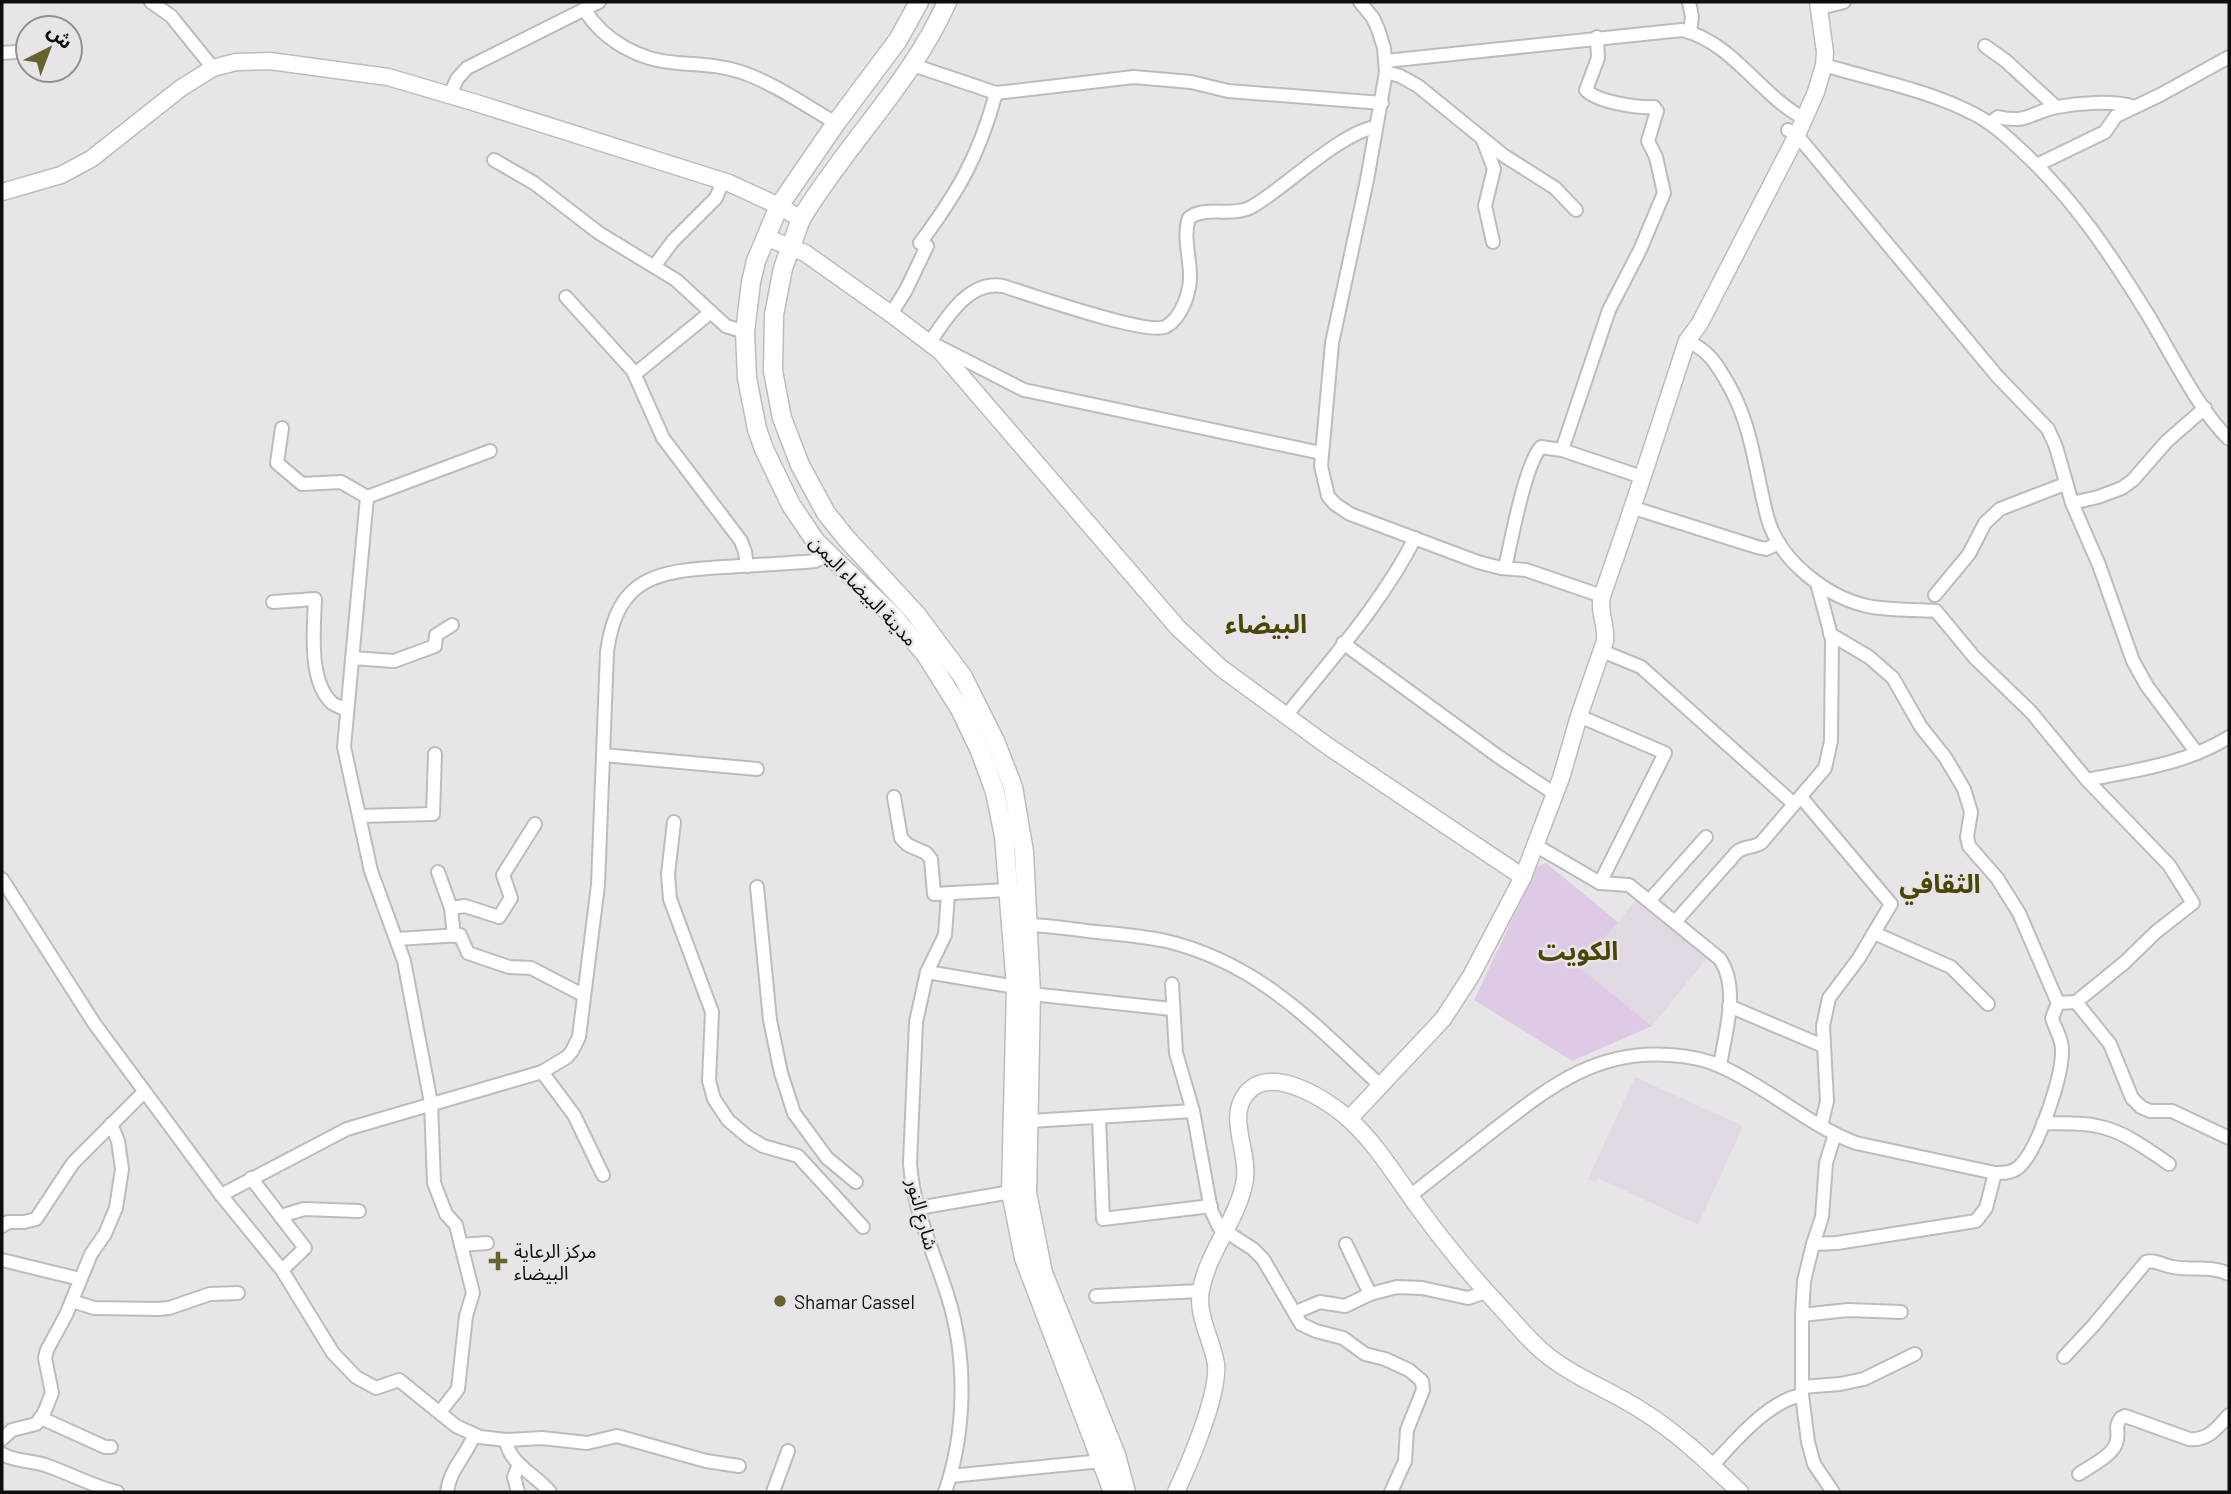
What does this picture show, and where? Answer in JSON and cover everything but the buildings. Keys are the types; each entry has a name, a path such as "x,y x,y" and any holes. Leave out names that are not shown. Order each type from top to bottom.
{"main road":[{"name":"مدينة البيضاء اليمن","path":"919,2 898,40 779,206 765,237 751,282 745,332 747,379 764,449 791,505 808,532 880,602 916,642 960,709 984,762 1000,810 1007,890 1019,926"},
{"name":"مدينة البيضاء اليمن","path":"947,2 913,65 801,219 789,246 778,286 774,315 773,371 782,418 800,465 820,504 846,538 937,640 963,677 984,716 1018,806 1024,852 1019,926"},
{"path":"829,555 846,538"},
{"path":"1019,926 1030,1121 1027,1193 1043,1273 1116,1455 1126,1492"},
{"path":"1024,991 1011,1192 1024,1258 1113,1492"}],"street":[{"path":"151,2 172,16 212,68"},
{"path":"450,94 457,79 467,68 599,2"},
{"path":"1360,2 1373,18 1384,48 1386,66 1367,180 1332,343 1321,453 1322,477 1328,496 1350,514 1478,562 1536,572 1602,596"},
{"path":"1689,2 1692,17 1690,32"},
{"path":"1815,4 1844,2"},
{"path":"1800,117 1814,64 1815,4"},
{"path":"1349,1119 1443,1019 1471,976 1523,877 1555,794 1602,651 1606,632 1600,603 1634,508 1687,341 1690,318 1816,92 1824,65 1824,39 1815,4"},
{"path":"584,9 601,31 624,47 666,62 718,66 750,75 836,123"},
{"path":"1386,66 1673,29 1690,32 1716,44 1800,117"},
{"path":"1562,450 1609,310 1640,250 1664,193 1656,157 1648,145 1657,111 1654,107 1622,104 1592,95 1586,90 1598,58 1597,37"},
{"path":"1985,46 2006,61 2056,107"},
{"path":"2037,165 2105,132 2116,116 2229,57"},
{"path":"2,192 61,175 91,159 181,88 212,68 252,61 287,62 388,77 450,94 723,181 801,219"},
{"path":"913,65 996,93 1134,76 1191,82 1228,91 1381,103"},
{"path":"1824,65 1969,111 1990,123 2037,165 2078,210 2109,252 2205,408 2229,439"},
{"path":"1386,66 1418,86 1514,162 1555,188 1576,209"},
{"path":"891,314 927,246 920,243 941,215 976,155 996,93"},
{"path":"1990,123 1998,117 2025,119 2056,107 2096,104 2127,104 2135,107"},
{"path":"930,342 961,303 976,290 988,285 1003,286 1124,322 1157,329 1166,327 1179,314 1189,292 1189,218 1197,213 1245,210 1355,134 1376,127"},
{"path":"1793,132 1997,376 2048,429 2072,503 2099,565 2136,668 2197,754"},
{"path":"1481,137 1494,169 1485,206 1493,242"},
{"path":"494,160 534,183 599,233 655,265 731,329 745,332"},
{"path":"655,265 673,241 716,198 723,181"},
{"path":"765,237 805,253 930,342 1024,390 1321,453"},
{"path":"566,297 635,374 663,438 741,541 746,552 747,566"},
{"path":"635,374 711,312"},
{"path":"1687,341 1710,356 1733,393 1753,444 1767,519 1788,557 1817,583 1851,600 1872,607 1936,611 1975,658 2031,712 2087,780 2169,865 2193,903 2076,1002 2058,1003"},
{"path":"930,342 1178,628 1221,668 1286,716 1523,877"},
{"path":"2072,503 2098,498 2122,488 2133,480 2167,441 2205,408"},
{"path":"282,428 277,463 302,484 341,482 367,497"},
{"path":"1505,568 1522,496 1537,450 1545,446 1562,450 1642,477"},
{"path":"367,497 490,451"},
{"path":"1935,595 1969,554 1992,515 2009,504 2066,484"},
{"path":"367,497 344,747 371,871 404,961 431,1103 435,1183 446,1214 456,1225 472,1293 466,1316 458,1389 440,1412"},
{"path":"1634,508 1766,549 1779,543"},
{"path":"1286,716 1378,599 1415,538"},
{"path":"221,1195 347,1129 542,1072 567,1057 576,1044 598,885 608,642 614,621 626,599 640,583 660,574 814,561 829,555"},
{"path":"1675,922 1737,852 1761,843 1825,768 1831,741 1833,673 1830,635 1817,583"},
{"path":"273,602 314,599 313,652 322,690 333,704 347,710"},
{"path":"352,658 394,661 435,646 436,635 452,625"},
{"path":"1410,1196 1521,1109 1565,1079 1594,1064 1643,1053 1682,1056 1720,1066 1835,1134 1867,1146 1995,1173 2013,1171 2021,1165 2043,1123 2057,1085 2062,1044 2052,1018 2058,1003 2019,913 1997,878 1969,846 1967,837 1972,813 1964,789 1945,757 1921,727 1893,678 1870,657 1830,635"},
{"path":"1343,643 1499,757 1555,794"},
{"path":"1602,651 1642,667 1797,800 1891,904 1859,958 1829,998 1824,1014 1823,1046 1827,1101 1821,1126"},
{"path":"1579,716 1665,753 1600,883"},
{"path":"2087,780 2164,765 2197,754 2229,737"},
{"path":"359,816 433,814 435,754"},
{"path":"603,755 757,769"},
{"path":"894,797 901,838 908,845 929,855 934,894 1007,890"},
{"path":"674,822 668,874 671,907 712,1012 709,1081 714,1099 728,1120 747,1137 763,1146 798,1156 863,1227"},
{"path":"451,908 465,905 499,917 511,898 503,875 535,824"},
{"path":"1649,901 1706,837"},
{"path":"1535,845 1600,883 1629,885 1709,949 1726,968 1731,989 1720,1066"},
{"path":"438,872 451,908 454,936"},
{"path":"2,879 94,1023 221,1195 282,1269 333,1353 344,1366 376,1388 399,1380 456,1426 474,1435 506,1440 542,1438 587,1443 617,1436 706,1461 739,1466"},
{"path":"757,887 771,1020 781,1073 794,1113 827,1158 856,1182"},
{"name":"شارع النور","path":"945,1492 951,1476 962,1393 959,1344 949,1299 918,1208 910,1163 916,1022 927,972 945,935 948,894"},
{"path":"1019,926 1155,939 1199,951 1231,964 1289,1001 1381,1086"},
{"path":"1874,933 1951,967 1988,1004"},
{"path":"397,939 460,936 468,953 509,967 531,968 583,995"},
{"path":"927,972 1024,991 1172,1009"},
{"path":"1172,984 1176,1053 1193,1111 1214,1218 1225,1232 1258,1254 1296,1312 1297,1319 1308,1328 1343,1338 1365,1354 1385,1359 1409,1370 1422,1381 1423,1390 1407,1430 1405,1461 1391,1492"},
{"path":"2076,1002 2110,1044 2132,1098 2141,1107 2150,1111 2172,1111 2229,1138"},
{"path":"1729,1006 1823,1046"},
{"path":"542,1072 574,1115 603,1175"},
{"path":"1176,1492 1217,1380 1215,1360 1201,1311 1200,1291 1245,1178 1238,1109 1246,1093 1260,1083 1280,1082 1311,1094 1349,1119 1370,1141 1486,1292 1551,1358 1577,1376 1644,1412 1672,1432 1740,1492"},
{"path":"2,1226 8,1222 29,1222 36,1219 68,1170 144,1092"},
{"path":"1030,1121 1193,1111"},
{"path":"1098,1117 1103,1219 1211,1206"},
{"path":"2043,1123 2090,1125 2110,1130 2133,1140 2169,1164"},
{"path":"2,1439 8,1432 33,1426 41,1418 51,1393 45,1358 47,1350 107,1228 120,1191 120,1152 111,1124"},
{"path":"1833,1492 1814,1464 1808,1442 1802,1391 1802,1315 1804,1281 1824,1210 1826,1163 1835,1134"},
{"path":"1813,1244 1837,1244 1976,1221 1986,1209 1995,1173"},
{"path":"251,1178 305,1248 282,1269"},
{"path":"918,1208 1011,1192"},
{"path":"281,1216 304,1209 359,1211"},
{"path":"461,1245 487,1243"},
{"path":"1346,1244 1370,1294"},
{"path":"2,1261 80,1279"},
{"path":"2064,1357 2094,1326 2146,1262 2155,1261 2180,1268 2213,1268 2229,1274"},
{"path":"1296,1312 1320,1302 1346,1306 1370,1294 1404,1287 1468,1298 1486,1292"},
{"path":"1096,1296 1200,1291"},
{"path":"72,1301 94,1308 158,1309 215,1293 238,1293"},
{"path":"1802,1315 1848,1310 1902,1312"},
{"path":"1711,1466 1751,1425 1789,1398 1802,1391 1864,1379 1915,1354"},
{"path":"2079,1474 2113,1448 2118,1440 2116,1427 2125,1416 2195,1440 2210,1434 2229,1415"},
{"path":"41,1418 104,1447 111,1447"},
{"path":"447,1492 450,1477 469,1450 474,1435"},
{"path":"506,1440 508,1451 550,1492"},
{"path":"773,1492 788,1451"},
{"path":"2,1454 18,1461 44,1464 84,1482 117,1492"},
{"path":"951,1476 1102,1461"},
{"path":"517,1492 514,1477 519,1464"}],"shaded area":[{"path":"1546,863 1618,922 1580,968 1652,1026 1572,1061 1474,1000 1537,867"},
{"path":"1637,899 1708,957 1652,1026 1580,968"},
{"path":"1635,1077 1743,1126 1698,1225 1598,1178 1595,1182 1588,1179"}],"place":[{"name":"مركز الرعاية البيضاء","path":"498,1261"},
{"name":"Shamar Cassel","path":"780,1301"}],"district":[{"name":"البيضاء","path":"1266,622"},
{"name":"الثقافي","path":"1940,882"},
{"name":"الكويت","path":"1578,949"}]}
